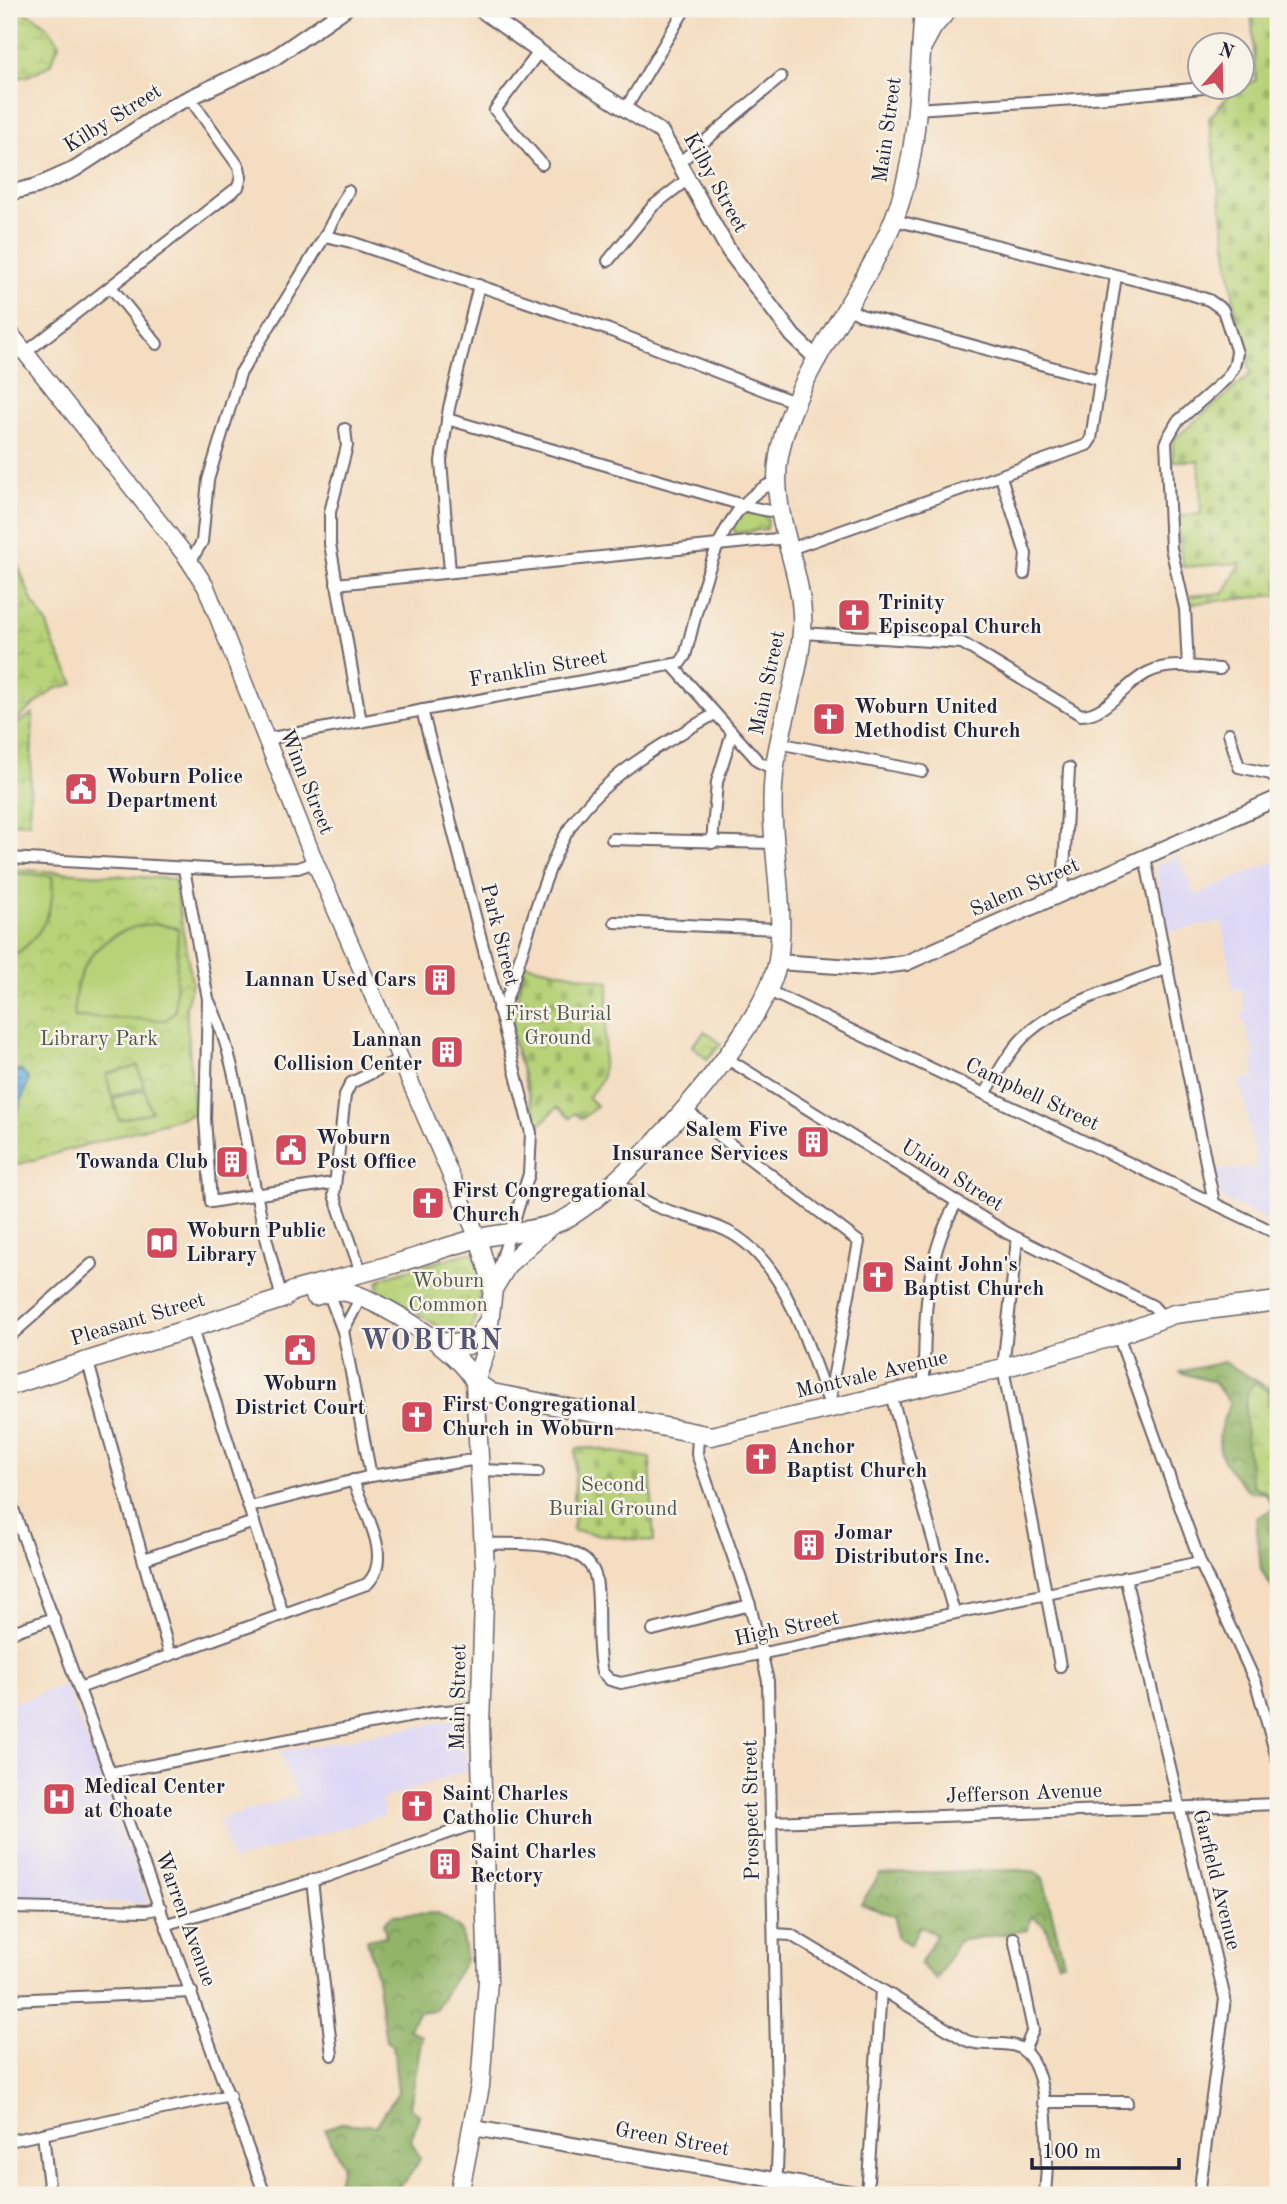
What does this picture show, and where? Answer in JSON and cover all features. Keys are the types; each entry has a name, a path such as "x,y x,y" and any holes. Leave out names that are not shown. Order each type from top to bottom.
{"main road":[{"name":"Main Street","path":"459,2195 474,2128 487,2012 480,1708 483,1544 475,1382 485,1359 487,1323 493,1289 508,1264 552,1224 588,1205 617,1180 726,1058 753,1021 769,991 778,962 780,929 772,803 774,769 802,633 802,597 780,513 776,481 781,448 797,403 818,359 894,220 908,171 924,9"},
{"path":"920,58 929,34 950,9"},
{"name":"Winn Street","path":"9,333 190,562 209,594 315,862 478,1238 493,1289"},
{"name":"Main Street","path":"478,1238 552,1224"},
{"name":"Pleasant Street","path":"282,1299 289,1292 385,1267 478,1238"},
{"path":"385,1267 373,1277 360,1297 436,1340 466,1366 475,1382"},
{"name":"Pleasant Street","path":"9,1386 282,1299 295,1300 342,1291 360,1297"},
{"name":"Montvale Avenue","path":"475,1382 492,1393 698,1436 718,1435 1003,1368 1118,1335 1163,1317 1187,1311 1278,1301"},
{"path":"436,1340 455,1346 468,1345 477,1339 487,1323"}],"street":[{"name":"Kilby Street","path":"9,193 37,186 75,169 189,97 274,58 345,9"},
{"name":"Kilby Street","path":"480,9 539,52 661,132 715,229 743,270 793,336 818,359"},
{"path":"626,108 685,9"},
{"path":"539,52 495,110 542,164"},
{"path":"680,162 781,77"},
{"path":"915,109 1121,97 1186,90"},
{"path":"25,353 233,192 239,184 241,173 237,164 189,97"},
{"path":"608,261 653,206 688,179"},
{"path":"190,562 203,541 208,481 238,381 325,236 348,191"},
{"path":"894,220 1190,294 1217,305 1230,325 1237,353 1235,364 1227,378 1174,425 1166,445 1171,548 1185,609 1188,667"},
{"path":"325,236 351,242 620,334 797,403"},
{"path":"336,584 720,545 789,543 1001,477 1089,444 1116,276"},
{"path":"450,572 441,481 447,419 479,285"},
{"path":"111,287 157,344"},
{"path":"847,308 861,315 1099,380"},
{"path":"447,419 742,505 780,513"},
{"path":"345,429 346,446 329,518 336,584 360,722"},
{"path":"1001,477 1027,554 1024,574"},
{"path":"774,769 759,762 672,665 680,663 685,656 720,545 733,514 759,489 776,481"},
{"path":"802,633 962,643 1081,715 1094,713 1149,672 1188,667 1220,669"},
{"name":"Franklin Street","path":"266,740 672,665"},
{"name":"Park Street","path":"422,710 532,1140 529,1174 493,1289"},
{"path":"498,1009 506,1001 562,842 580,814 636,763 715,714"},
{"path":"712,843 717,782 732,733"},
{"path":"1229,733 1239,767 1271,774 1278,782"},
{"path":"778,743 922,771"},
{"path":"1063,894 1069,768"},
{"name":"Salem Street","path":"778,962 869,968 899,965 1278,798"},
{"path":"612,839 776,843"},
{"path":"1145,857 1214,1203"},
{"path":"9,858 184,869 269,870 301,868 315,862"},
{"path":"184,869 208,999 205,1119 211,1202 333,1183"},
{"path":"615,922 780,929"},
{"path":"985,1094 1018,1045 1040,1024 1077,1005 1168,968"},
{"name":"Campbell Street","path":"769,991 1278,1234"},
{"path":"208,999 221,1025 232,1068 256,1195 282,1299"},
{"name":"Union Street","path":"726,1058 1017,1239 1153,1306 1163,1317"},
{"path":"360,1272 336,1206 333,1183 347,1088 356,1080 400,1059"},
{"path":"683,1108 859,1242 832,1384 831,1408"},
{"path":"617,1180 629,1192 656,1208 710,1225 744,1243 773,1272 831,1408"},
{"path":"924,1387 933,1260 942,1230 957,1202"},
{"path":"1017,1239 1003,1368 1048,1592 1060,1666"},
{"path":"9,1336 92,1264"},
{"path":"328,1292 344,1331 371,1476"},
{"path":"344,1331 360,1297"},
{"path":"191,1326 283,1614"},
{"path":"1118,1335 1200,1562 1256,1683 1278,1762"},
{"path":"87,1359 170,1655"},
{"path":"891,1395 954,1612"},
{"name":"Prospect Street","path":"698,1436 697,1454 750,1605 764,1654 768,1681 777,2188"},
{"path":"250,1507 371,1476 478,1464 538,1472"},
{"path":"79,1688 358,1589 374,1575 376,1544 353,1480"},
{"name":"Warren Avenue","path":"9,1498 265,2193"},
{"path":"144,1559 254,1522"},
{"name":"High Street","path":"483,1544 547,1545 573,1555 590,1566 596,1583 601,1667 605,1677 612,1681 635,1682 1048,1592 1200,1562"},
{"name":"Garfield Avenue","path":"1125,1577 1225,2002 1199,2195"},
{"path":"653,1630 750,1605"},
{"path":"9,1633 54,1618"},
{"path":"110,1773 423,1714 480,1708"},
{"name":"Jefferson Avenue","path":"771,1822 1278,1804"},
{"path":"167,1924 312,1880 468,1826 483,1826"},
{"path":"312,1880 332,2055"},
{"path":"9,1908 144,1911 161,1908"},
{"path":"774,1934 791,1935 970,2043 1007,2044 1024,2051 1037,2067 1043,2102 1047,2143 1045,2195"},
{"path":"1014,1938 1033,2030 1024,2051"},
{"path":"864,2195 881,1990"},
{"path":"9,2000 191,1992"},
{"path":"9,2141 230,2095"},
{"path":"1043,2102 1127,2102"},
{"name":"Green Street","path":"474,2128 777,2188 864,2195"},
{"path":"43,2134 50,2195"},
{"path":"246,2195 265,2193"}],"shaded area":[{"path":"1177,855 1196,895 1278,860 1278,1203 1271,1222 1221,1198 1215,1170 1257,1168 1240,1080 1255,1077 1251,1055 1254,1053 1241,1012 1245,1011 1241,989 1233,990 1222,922 1168,932 1155,865"},
{"name":"Medical Center at Choate","path":"65,1684 148,1903 9,1901 9,1698 19,1702"},
{"path":"465,1718 467,1771 381,1799 385,1815 232,1861 219,1819 298,1796 278,1752"}],"green space":[{"path":"9,9 25,12 39,20 51,31 59,44 50,65 28,76 9,79"},
{"path":"1251,9 1278,9 1278,595 1188,604 1187,596 1224,593 1241,563 1183,567 1175,516 1201,514 1199,461 1173,461 1173,440 1251,374 1236,316 1209,118 1223,102 1256,102 1256,32 1253,32"},
{"path":"742,510 761,512 768,520 767,529 736,533 732,527"},
{"path":"9,544 33,603 46,622 54,645 74,684 54,689 9,726"},
{"path":"33,713 29,823 9,822 9,729"},
{"name":"Library Park","path":"9,869 174,879 192,983 186,1007 194,1114 9,1167"},
{"path":"9,873 52,876 53,889 48,912 37,934 9,958"},
{"path":"158,924 178,928 175,1011 166,1020 75,1017 78,981 95,952 107,940 122,931"},
{"name":"First Burial Ground","path":"524,964 609,982 602,1079 588,1098 597,1106 582,1119 575,1113 570,1118 557,1107 538,1127 511,1032"},
{"path":"705,1031 721,1044 707,1059 692,1046"},
{"path":"138,1066 144,1087 112,1096 106,1074"},
{"path":"145,1090 151,1112 119,1120 113,1098"},
{"name":"Woburn Common","path":"471,1252 477,1259 481,1280 478,1305 469,1337 456,1337 378,1289 378,1282 384,1277"},
{"path":"1273,1358 1278,1358 1278,1465 1271,1437 1268,1392 1245,1404 1248,1454 1275,1510 1268,1529 1278,1550 1278,1597 1261,1570 1256,1518 1274,1508 1265,1493 1250,1492 1239,1481 1220,1452 1220,1431 1230,1404 1214,1382 1179,1372 1224,1362 1271,1389"},
{"path":"1256,1383 1268,1392 1271,1437 1278,1465 1278,1550 1268,1529 1275,1510 1266,1492 1253,1486 1247,1450 1246,1401 1248,1389"},
{"name":"Second Burial Ground","path":"592,1448 650,1458 654,1542 573,1531 576,1449"},
{"path":"1018,1870 1036,1872 1043,1878 1064,1962 1058,1963 1045,1926 1031,1916 1028,1930 958,1941 937,1980 920,1964 936,1935 920,1926 910,1945 896,1937 895,1916 861,1904 880,1874"},
{"path":"438,1913 461,1930 466,1959 435,2010 419,2012 408,2029 422,2036 410,2107 419,2115 411,2141 420,2159 412,2173 395,2189 375,2194 336,2194 342,2164 325,2129 341,2123 376,2126 398,2092 393,2046 386,2041 377,1978 367,1940 386,1936 384,1923 392,1915"}],"water":[{"path":"9,1069 22,1071 29,1079 17,1113 9,1119"}],"place":[{"name":"Trinity Episcopal Church","path":"854,615"},
{"name":"Woburn United Methodist Church","path":"829,719"},
{"name":"Woburn Police Department","path":"81,789"},
{"name":"Lannan Used Cars","path":"440,980"},
{"name":"Lannan Collision Center","path":"447,1052"},
{"name":"Salem Five Insurance Services","path":"813,1142"},
{"name":"Woburn Post Office","path":"291,1150"},
{"name":"Towanda Club","path":"232,1162"},
{"name":"First Congregational Church","path":"428,1203"},
{"name":"Woburn Public Library","path":"162,1243"},
{"name":"Saint John's Baptist Church","path":"878,1277"},
{"name":"Woburn District Court","path":"300,1350"},
{"name":"First Congregational Church in Woburn","path":"417,1417"},
{"name":"Anchor Baptist Church","path":"761,1459"},
{"name":"Jomar Distributors Inc.","path":"809,1545"},
{"name":"Medical Center at Choate","path":"59,1799"},
{"name":"Saint Charles Catholic Church","path":"417,1806"},
{"name":"Saint Charles Rectory","path":"445,1864"}],"district":[{"name":"WOBURN","path":"432,1342"}]}
